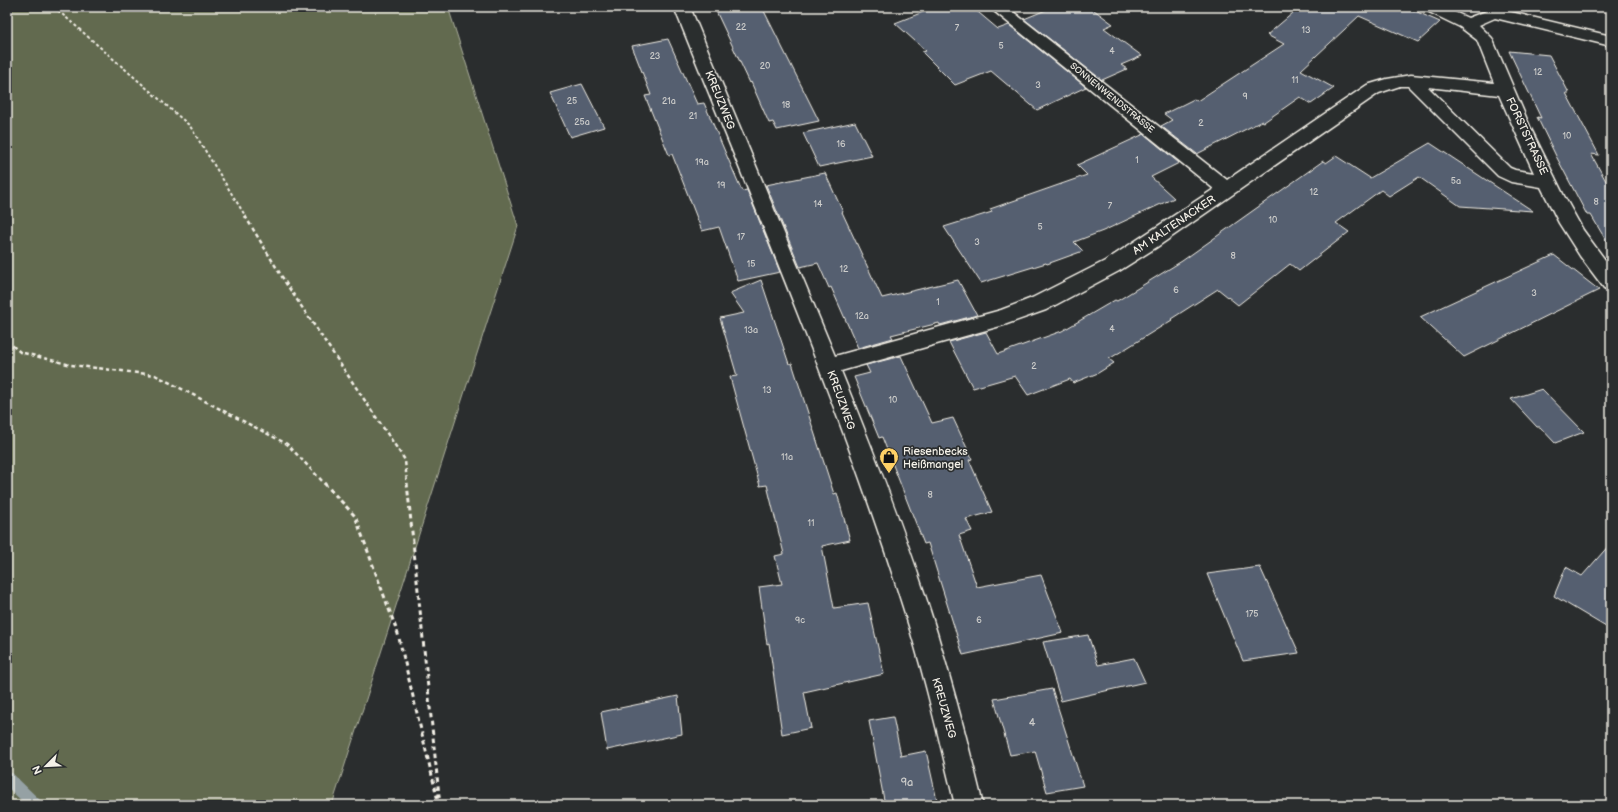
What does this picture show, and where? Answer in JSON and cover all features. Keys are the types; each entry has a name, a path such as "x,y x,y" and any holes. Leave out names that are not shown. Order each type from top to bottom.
{"street":[{"name":"KREUZWEG","path":"682,7 829,366 900,559 917,610 954,743 969,805"},
{"name":"SONNENWENDSTRASSE","path":"997,7 1226,189"},
{"name":"FORSTSTRASSE","path":"1430,7 1467,24 1478,31 1484,38 1505,90 1567,219 1611,283"},
{"path":"1467,24 1494,13 1611,41"},
{"name":"AM KALTENACKER","path":"829,366 1004,317 1039,304 1112,266 1150,242 1373,89 1386,84 1411,80 1505,90"},
{"path":"1411,80 1504,172 1511,176 1548,182"}],"path":[{"path":"54,7 190,126 287,284 406,460 440,805"},
{"path":"7,341 20,352 71,365 155,375 287,444 355,516 398,634 440,805"}],"green space":[{"path":"7,7 448,7 518,226 332,805 7,805"}],"building":[{"path":"714,7 762,7 819,121 777,130 773,122 769,123 751,82 750,83"},
{"path":"936,7 972,7 998,29 1009,25 1086,87 1037,110 991,71 955,85 922,52 926,51 895,23"},
{"path":"1053,7 1090,7 1113,24 1104,28 1142,56 1121,65 1127,69 1102,80 1024,19"},
{"path":"1300,7 1406,7 1440,22 1418,42 1359,16 1301,70 1334,88 1311,104 1300,97 1264,122 1262,121 1197,154 1161,126 1172,120 1164,114 1194,99 1197,101 1284,44 1267,35"},
{"path":"668,39 697,104 704,103 742,191 747,190 780,272 738,281 719,227 702,231 672,154 669,155 645,96 651,95 632,46"},
{"path":"1509,51 1549,55 1569,93 1566,93 1599,155 1591,154 1611,190 1611,249 1591,215 1587,215 1556,156 1537,117 1541,118"},
{"path":"582,84 604,127 570,137 550,93"},
{"path":"855,122 872,156 819,167 803,133"},
{"path":"1144,134 1179,163 1151,177 1174,198 1103,231 1074,242 1083,251 1047,264 1046,263 981,283 944,227 992,212 990,209 1087,175 1077,165"},
{"path":"1430,143 1533,211 1460,206 1419,177 1389,196 1381,190 1336,223 1349,232 1299,271 1290,264 1238,305 1218,289 1171,319 1172,320 1109,359 1114,363 1098,373 1073,383 1070,379 1028,395 1015,376 973,388 949,342 986,332 998,354 1062,331 1115,300 1117,301 1182,261 1323,161 1326,163 1336,156 1370,178"},
{"path":"825,173 882,298 958,280 977,315 940,325 939,323 891,335 893,338 858,348 831,287 829,288 818,263 800,267 766,185"},
{"path":"1554,255 1599,290 1464,357 1420,317"},
{"path":"761,280 789,364 792,363 834,494 837,493 850,540 822,546 834,608 868,603 884,674 804,692 811,728 782,734 769,643 767,644 759,587 782,584 775,556 784,554 767,485 760,486 730,377 737,376 720,318 744,313 730,293"},
{"path":"901,356 932,423 953,418 972,459 969,460 992,512 966,519 972,531 959,535 977,587 1041,575 1063,633 963,655 928,543 924,544 882,437 879,438 854,377 870,373 866,365"},
{"path":"1542,389 1584,432 1555,443 1540,427 1537,427 1511,399"},
{"path":"1611,543 1611,630 1554,596 1566,567 1582,576"},
{"path":"1260,567 1299,653 1243,661 1207,574"},
{"path":"1088,635 1098,665 1134,658 1145,682 1061,701 1043,642"},
{"path":"1052,689 1083,786 1047,792 1035,751 1010,755 994,699"},
{"path":"678,696 682,734 607,750 601,712"},
{"path":"893,717 901,756 926,751 938,805 885,805 869,721"}],"waterway":[{"path":"7,778 35,805"}],"place":[{"name":"Riesenbecks Heißmangel","path":"889,474"}]}
